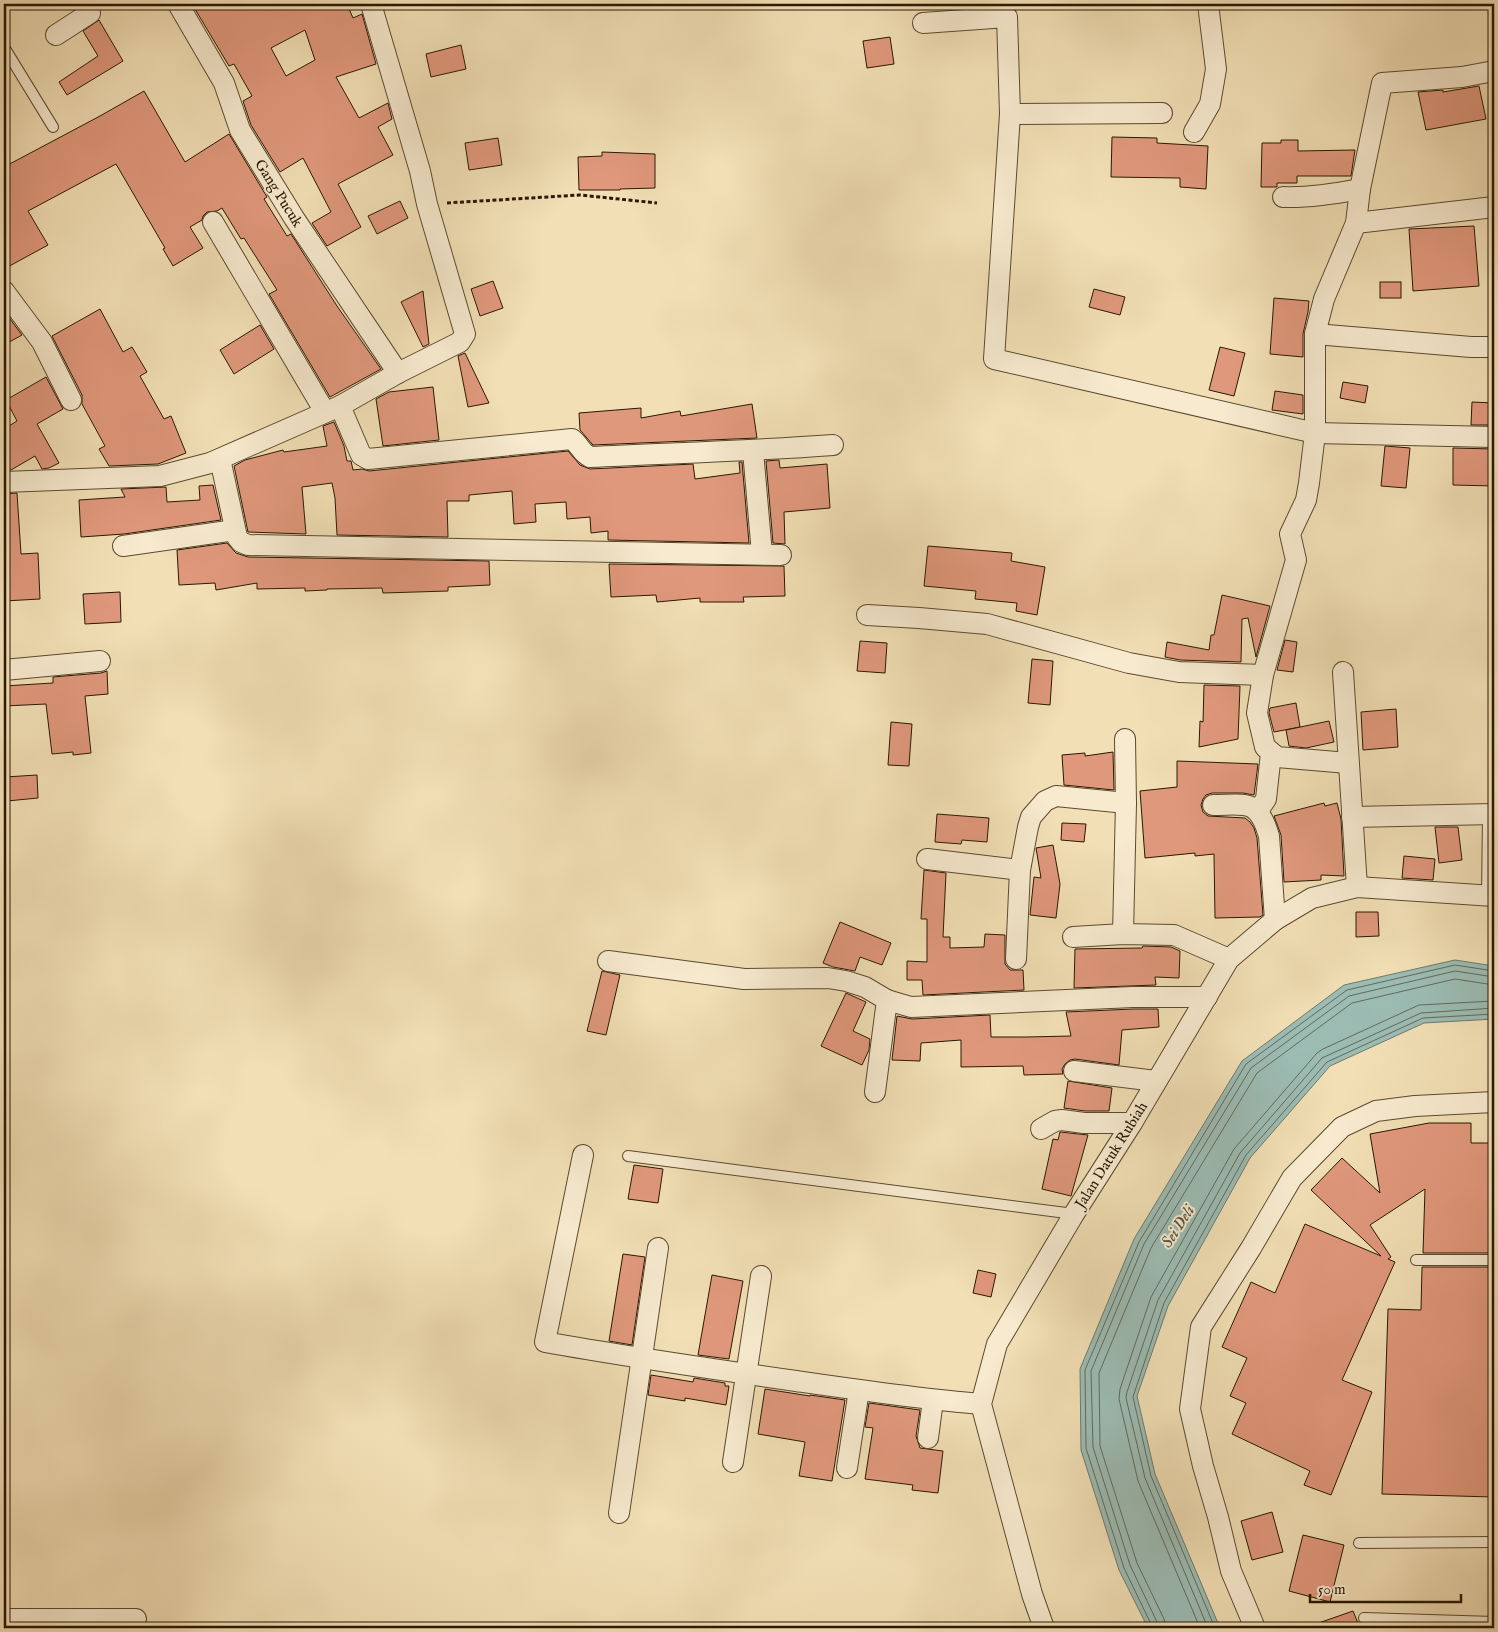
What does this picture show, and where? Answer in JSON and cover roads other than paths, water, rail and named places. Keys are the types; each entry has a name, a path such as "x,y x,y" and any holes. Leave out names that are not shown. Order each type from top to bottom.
{"street":[{"path":"56,35 90,13 89,4"},
{"name":"Gang Pucuk","path":"178,4 224,83 240,130 294,218 398,373"},
{"path":"4,482 160,476 210,463 332,409 460,342 465,334 427,204 420,171 370,4"},
{"path":"1194,132 1210,104 1216,69 1208,4"},
{"path":"923,23 1007,10 1010,114 994,360 1315,433 1494,437"},
{"path":"1348,763 1283,757 1271,753 1265,747 1257,712 1263,675 1296,560 1290,534 1306,500 1315,433 1314,334 1324,299 1356,223 1360,189 1382,84 1462,77 1494,71"},
{"path":"1010,114 1162,114"},
{"path":"1283,197 1310,197 1360,189"},
{"path":"1356,223 1494,206"},
{"path":"213,222 361,455 368,459 572,440 576,442 584,455 590,457 700,451 753,451 833,445"},
{"path":"4,291 42,342 71,400"},
{"path":"1314,334 1470,347 1494,347"},
{"path":"220,459 235,530 241,542 248,545 771,555 753,451"},
{"path":"123,546 235,530"},
{"path":"867,615 987,624 1129,662 1179,672 1263,675"},
{"path":"4,670 100,661"},
{"path":"1343,672 1357,887"},
{"path":"1123,934 1126,803 1125,739"},
{"path":"1258,811 1266,799 1271,753"},
{"path":"1016,960 1020,870 1031,817 1046,801 1056,796 1126,803"},
{"path":"1213,804 1251,806 1258,811 1269,836 1275,920"},
{"path":"1352,816 1494,814 1493,896"},
{"path":"927,859 1020,870"},
{"name":"Jalan Datuk Rubiah","path":"1044,1628 1032,1594 981,1404 997,1344 1074,1214 1132,1123 1229,959 1275,920 1312,898 1357,887 1493,896"},
{"path":"1073,937 1123,934 1174,935 1229,959"},
{"path":"608,961 744,980 828,978 864,987 887,1000 911,1007 1133,997 1207,997"},
{"path":"875,1092 887,1000"},
{"path":"1074,1071 1156,1081"},
{"path":"1255,1628 1231,1571 1190,1409 1201,1327 1292,1178 1342,1127 1376,1111 1415,1106 1494,1102"},
{"path":"1040,1129 1055,1121 1062,1120 1084,1124 1132,1123"},
{"path":"583,1156 544,1342 746,1374 933,1400 981,1404"},
{"path":"619,1513 658,1248"},
{"path":"733,1462 761,1276"},
{"path":"847,1468 859,1390"},
{"path":"928,1438 933,1400"},
{"path":"4,1618 136,1619"}],"lane":[{"path":"4,47 53,127"},
{"path":"628,1156 1074,1214"},
{"path":"1416,1260 1494,1260"},
{"path":"1359,1543 1494,1542"},
{"path":"1364,1618 1494,1622"}],"water":[{"name":"Sei Deli","path":"1455,960 1494,966 1494,1019 1424,1023 1330,1066 1250,1158 1168,1306 1137,1396 1155,1474 1220,1628 1148,1628 1119,1570 1081,1450 1080,1369 1134,1239 1242,1061 1344,985"}]}
